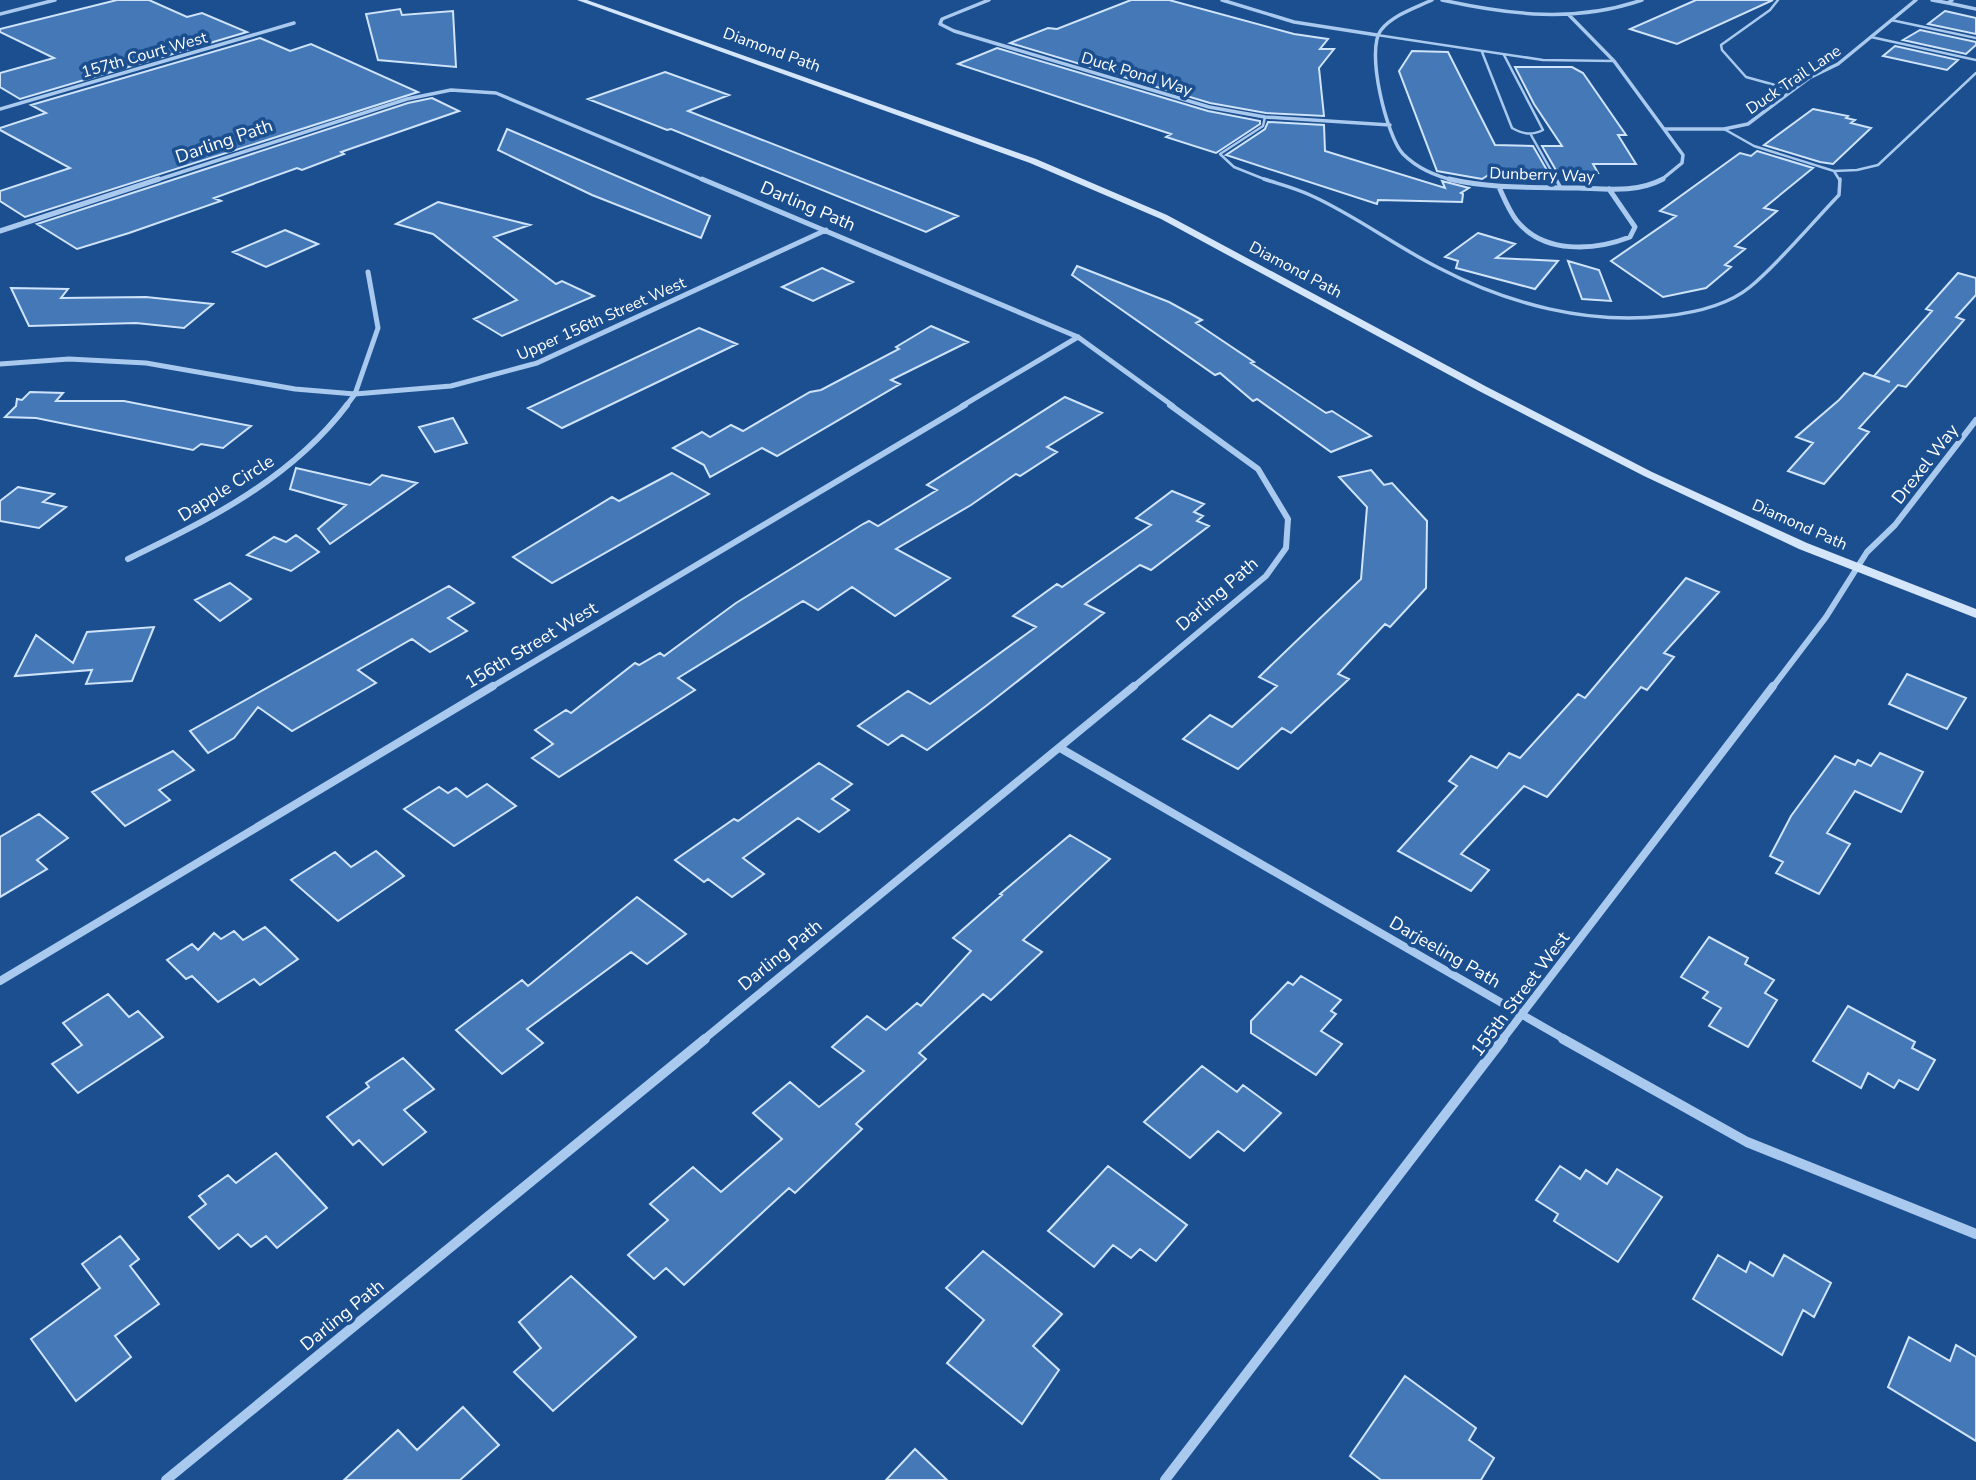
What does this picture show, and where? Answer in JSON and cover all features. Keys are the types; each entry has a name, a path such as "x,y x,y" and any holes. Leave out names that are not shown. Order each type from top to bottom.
{"street":[{"path":"0,14 55,0"},
{"name":"Diamond Path","path":"580,0 1033,161 1164,217 1636,468 1803,546 1976,614"},
{"name":"Duck Pond Way","path":"989,0 942,19 940,24 954,31 1209,107 1265,117 1390,125"},
{"path":"1222,0 1294,22 1377,35 1401,14 1432,0"},
{"path":"1232,3 1241,0"},
{"path":"1442,0 1510,13 1568,15 1597,13 1642,0"},
{"name":"Duck Trail Lane","path":"1665,129 1724,130 1748,124 1793,90 1838,64 1916,0"},
{"path":"1932,0 1976,9"},
{"name":"Dunberry Way","path":"1377,35 1371,51 1373,68 1398,151 1412,163 1434,174 1499,187 1609,189 1645,187 1662,180 1682,163 1683,155 1615,61 1568,15"},
{"name":"157th Court West","path":"0,109 294,23"},
{"name":"Darling Path","path":"0,231 407,99 443,90 477,89 496,93 1078,337 1258,470 1287,519 1286,548 1266,576 166,1480"},
{"path":"1499,187 1518,224 1531,233 1553,243 1599,248 1630,237 1635,227 1609,189"},
{"name":"Upper 156th Street West","path":"0,365 69,359 146,363 295,389 355,394 450,386 537,363 827,230"},
{"name":"Dapple Circle","path":"128,559 207,520 272,480 325,435 355,394 378,328 368,272"},
{"name":"156th Street West","path":"0,981 1078,337"},
{"name":"Drexel Way","path":"1895,525 1976,420"},
{"name":"155th Street West","path":"1165,1480 1826,617 1867,552 1895,525"},
{"name":"Darjeeling Path","path":"1060,748 1523,1016 1747,1142 1976,1234"}],"lane":[{"path":"1778,0 1770,10 1721,45 1722,50 1746,77 1793,90"},
{"path":"1891,20 1976,38"},
{"path":"1377,35 1543,60 1615,61"},
{"path":"1871,37 1976,60"},
{"path":"1482,52 1512,128 1531,135 1561,188"},
{"path":"1504,55 1543,130 1531,135"},
{"path":"1724,130 1754,146 1834,171 1857,170 1878,165 1976,73"},
{"path":"1265,117 1263,126 1225,148 1220,154 1222,160 1237,169 1319,200 1457,277 1562,312 1614,319 1688,314 1733,298 1749,288 1839,195 1840,180 1834,171"}],"building":[{"path":"117,0 149,0 187,17 202,13 247,32 20,99 0,87 0,73 54,58 0,32 0,29"},
{"path":"1131,0 1169,0 1294,34 1328,39 1320,49 1334,49 1319,68 1324,116 1266,113 1210,103 1010,43 1048,28 1057,29"},
{"path":"1696,0 1773,0 1677,44 1630,29"},
{"path":"400,9 402,15 453,11 456,67 378,60 366,14"},
{"path":"1945,11 1976,18 1976,34 1928,24"},
{"path":"1920,30 1976,42 1976,45 1966,54 1903,40"},
{"path":"260,38 290,51 311,44 418,92 25,217 0,201 0,191 70,168 0,130 46,113 31,105"},
{"path":"1895,46 1958,60 1947,70 1883,56"},
{"path":"997,48 1208,111 1260,121 1260,124 1216,153 1166,137 1171,134 958,64"},
{"path":"1412,51 1448,52 1495,145 1533,146 1548,172 1495,171 1482,179 1437,171 1399,71"},
{"path":"1515,67 1572,67 1583,73 1626,135 1618,135 1636,164 1593,164 1598,173 1557,172 1542,146 1562,146 1534,104"},
{"path":"665,72 729,95 688,111 958,216 926,232 671,129 667,130 588,99"},
{"path":"432,98 459,111 341,152 344,154 302,170 297,168 214,198 221,201 129,233 77,249 37,224 408,103"},
{"path":"1813,109 1848,116 1846,118 1855,120 1851,123 1871,128 1833,164 1764,145"},
{"path":"1268,122 1324,125 1325,151 1445,188 1442,181 1469,188 1461,193 1462,202 1378,200 1377,204 1226,155 1265,129"},
{"path":"507,129 710,216 701,238 592,195 498,150"},
{"path":"1757,151 1813,168 1764,208 1777,211 1735,246 1745,249 1725,265 1731,267 1706,288 1663,297 1611,261 1676,216 1660,211 1740,153 1751,156"},
{"path":"438,202 530,225 494,237 556,284 562,281 594,296 502,336 474,319 517,300 433,234 396,224"},
{"path":"285,230 318,244 266,267 233,252"},
{"path":"1478,233 1515,244 1496,258 1558,261 1535,289 1456,268 1458,261 1445,257"},
{"path":"1568,261 1599,270 1611,301 1582,299"},
{"path":"1077,266 1169,302 1202,320 1196,323 1254,362 1251,363 1326,413 1332,411 1371,436 1331,452 1257,399 1253,401 1220,373 1215,375 1072,275"},
{"path":"822,268 853,282 813,301 782,287"},
{"path":"1958,273 1976,278 1976,295 1956,317 1964,320 1906,387 1898,385 1859,428 1869,432 1824,484 1788,471 1813,443 1796,437 1839,400 1864,373 1890,382 1874,376 1932,311 1926,309"},
{"path":"11,288 68,289 61,298 146,297 213,304 184,328 136,323 29,326"},
{"path":"931,326 968,342 891,380 900,384 777,456 762,448 710,477 704,465 673,448 702,432 710,437 731,425 743,431 810,392 821,390 899,349 896,347"},
{"path":"699,328 737,344 562,428 528,408"},
{"path":"30,392 63,393 56,401 124,401 251,426 223,448 201,444 193,450 36,418 5,417 16,406 17,399 22,400"},
{"path":"1065,397 1102,413 1047,447 1057,452 1020,476 1016,474 971,505 896,549 950,578 895,616 852,587 818,610 803,601 678,678 695,690 559,777 532,758 553,744 535,730 566,710 571,713 635,663 639,665 660,653 664,656 736,603 863,524 869,521 878,526 937,490 927,485"},
{"path":"453,418 467,443 435,452 419,427"},
{"path":"296,468 370,485 382,475 417,483 330,544 318,529 346,505 290,489"},
{"path":"1371,470 1384,485 1392,483 1427,521 1426,588 1390,627 1385,624 1338,674 1349,679 1291,733 1282,728 1238,769 1183,739 1210,715 1232,727 1277,686 1259,677 1361,579 1367,507 1339,477"},
{"path":"672,473 709,494 552,583 513,557 612,497 619,501"},
{"path":"18,487 54,494 43,502 66,507 39,528 0,521 0,501"},
{"path":"1172,491 1204,504 1194,512 1203,516 1197,521 1209,526 1151,570 1140,565 1085,604 1104,613 986,706 927,750 902,735 888,745 858,726 908,691 930,704 1036,627 1013,616 1057,584 1062,587 1151,525 1136,518"},
{"path":"296,535 319,552 291,571 247,555 274,537 286,542"},
{"path":"1686,578 1719,592 1664,653 1674,657 1647,690 1641,687 1547,797 1524,786 1461,854 1489,870 1471,891 1398,851 1457,786 1449,781 1471,756 1497,768 1509,753 1520,758 1578,694 1585,698"},
{"path":"230,583 251,599 220,621 195,600"},
{"path":"449,586 474,603 448,618 467,631 430,652 412,639 358,670 376,683 292,731 258,707 234,738 208,753 190,731"},
{"path":"154,627 132,681 86,684 92,670 15,676 36,635 73,663 87,632"},
{"path":"1907,674 1966,698 1947,729 1889,704"},
{"path":"173,751 194,770 159,790 170,800 125,826 92,792"},
{"path":"1880,753 1923,772 1901,812 1855,791 1827,833 1850,844 1819,894 1776,873 1783,862 1770,856 1791,816 1835,756 1855,765 1858,760 1871,766"},
{"path":"819,763 852,784 832,799 849,810 819,832 798,818 743,858 764,874 732,897 708,879 704,882 675,860 734,819 738,821"},
{"path":"487,784 516,806 454,846 404,809 439,787 448,793 456,788 467,797"},
{"path":"39,814 68,838 37,860 47,869 0,897 0,837"},
{"path":"1070,835 1110,859 1023,940 1042,952 991,1000 983,994 919,1053 926,1059 856,1124 862,1129 795,1193 789,1188 684,1285 666,1268 654,1279 628,1255 668,1220 650,1204 693,1167 721,1192 782,1139 753,1113 790,1082 819,1107 864,1071 832,1047 867,1016 886,1030 917,1003 921,1006 971,951 953,938"},
{"path":"376,851 404,876 338,921 291,880 335,852 351,867"},
{"path":"637,897 686,934 647,964 631,952 527,1029 543,1043 502,1074 456,1030 522,980 528,986"},
{"path":"265,927 298,959 260,985 254,979 218,1002 192,976 186,979 167,960 192,944 198,950 214,933 221,939 234,931 243,940"},
{"path":"1709,937 1748,958 1745,964 1774,980 1765,993 1777,1000 1748,1047 1709,1026 1721,1008 1703,998 1708,992 1681,977"},
{"path":"1301,976 1341,1000 1331,1011 1336,1014 1321,1031 1342,1044 1316,1075 1251,1033 1251,1021 1288,982 1293,985"},
{"path":"108,994 129,1017 138,1011 163,1037 78,1093 52,1064 82,1045 63,1023"},
{"path":"1848,1006 1915,1042 1912,1048 1935,1060 1918,1090 1899,1080 1894,1088 1868,1073 1861,1088 1813,1061"},
{"path":"403,1058 434,1089 404,1110 426,1132 383,1165 359,1140 353,1145 327,1117 369,1087 366,1083"},
{"path":"1202,1066 1237,1092 1243,1085 1281,1113 1244,1151 1218,1131 1190,1158 1144,1122"},
{"path":"276,1153 327,1208 277,1248 266,1236 251,1247 238,1234 219,1249 189,1217 206,1204 199,1196 228,1175 236,1183"},
{"path":"1108,1166 1187,1225 1156,1261 1140,1249 1131,1258 1113,1245 1094,1267 1048,1231"},
{"path":"1560,1166 1580,1179 1586,1170 1607,1184 1617,1169 1662,1197 1618,1262 1554,1221 1558,1214 1536,1200"},
{"path":"120,1236 139,1259 130,1266 159,1304 115,1336 131,1357 76,1401 31,1339 100,1288 82,1264"},
{"path":"983,1251 1062,1314 1033,1346 1059,1370 1022,1424 947,1363 984,1320 946,1288"},
{"path":"1718,1255 1746,1272 1750,1262 1773,1276 1784,1255 1831,1283 1814,1317 1803,1310 1782,1355 1693,1299"},
{"path":"571,1276 636,1337 553,1411 514,1372 541,1348 519,1322"},
{"path":"1909,1337 1950,1361 1956,1345 1976,1357 1976,1441 1888,1387"},
{"path":"1405,1376 1476,1428 1469,1440 1494,1458 1481,1480 1381,1480 1350,1456"},
{"path":"463,1407 499,1445 460,1480 344,1480 398,1430 417,1450"},
{"path":"915,1449 947,1480 886,1480"}]}
